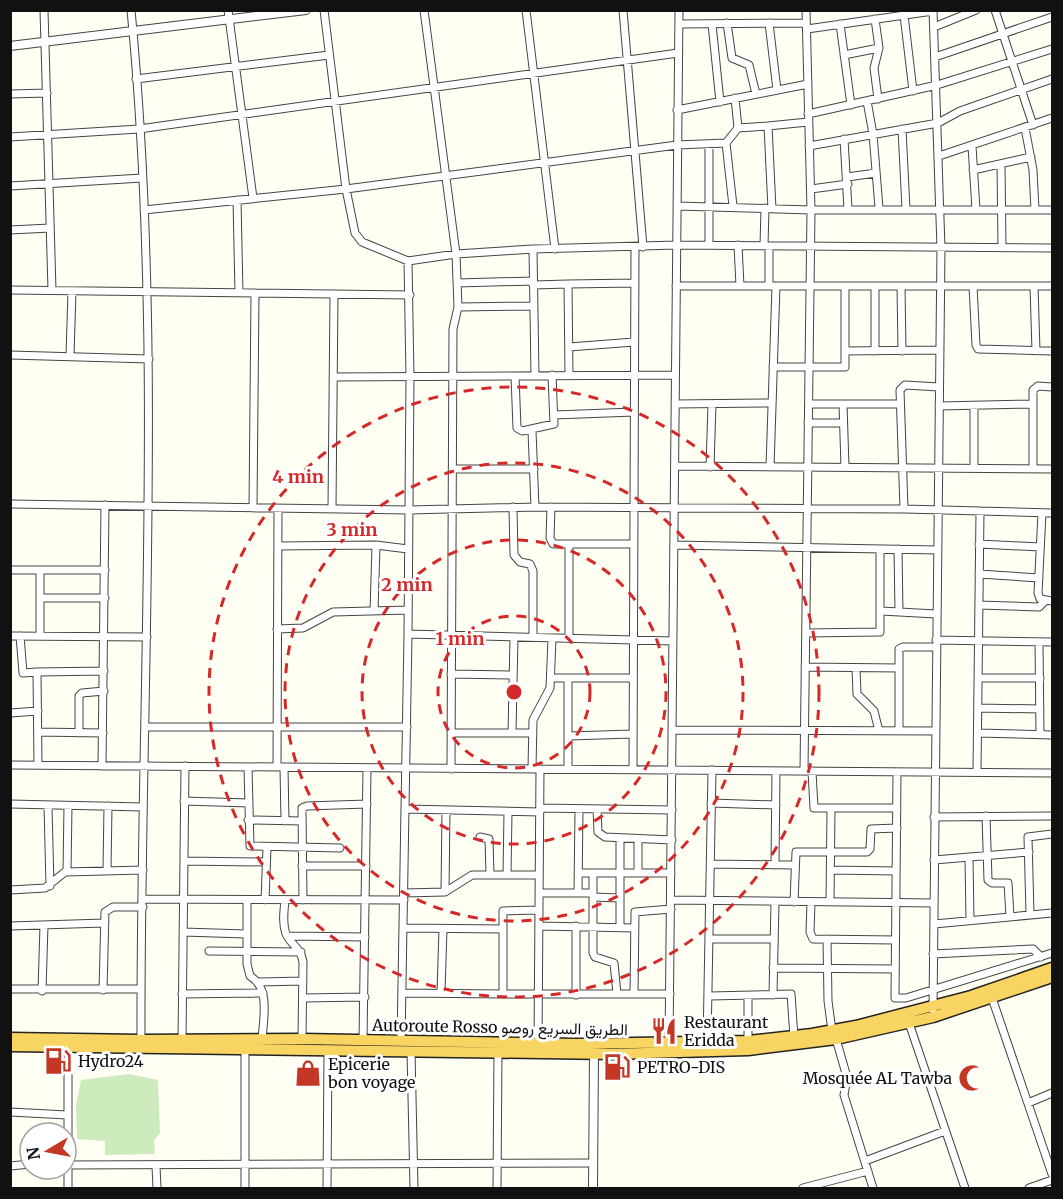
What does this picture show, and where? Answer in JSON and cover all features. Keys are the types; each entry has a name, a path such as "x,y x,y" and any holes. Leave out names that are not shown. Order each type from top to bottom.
{"highway":[{"name":"Autoroute Rosso الطريق السريع روصو","path":"10,1046 245,1049 363,1041 757,1049 909,1023 1053,968"},
{"name":"Autoroute Rosso الطريق السريع روصو","path":"10,1038 182,1041 302,1039 328,1050 594,1053 669,1049 794,1036 834,1035 992,998 1053,977"}],"street":[{"path":"44,10 52,290"},
{"path":"131,10 149,291 150,505 143,807 141,1040"},
{"path":"10,46 133,31 228,15 306,10"},
{"path":"324,10 346,189 354,230 358,239 408,261 456,254 532,249 634,248 676,245 1053,248"},
{"path":"424,10 456,254 458,307 453,329 455,377 451,769"},
{"path":"526,10 555,249"},
{"path":"623,10 643,247"},
{"path":"669,1049 679,10"},
{"path":"806,10 811,210 805,731 808,771 812,804 818,809 897,808"},
{"path":"934,27 976,10"},
{"path":"995,10 1033,125"},
{"path":"678,24 769,23 806,26 840,24 933,11 941,248 933,1012"},
{"path":"228,15 253,198"},
{"path":"904,15 912,91"},
{"path":"935,57 1053,17"},
{"path":"875,19 879,48 874,68 878,99"},
{"path":"727,23 732,58 749,65 756,94"},
{"path":"769,23 777,90"},
{"path":"712,24 720,102"},
{"path":"840,24 851,105"},
{"path":"844,56 879,48"},
{"path":"738,128 768,126 808,118 851,105 937,85 1053,49"},
{"path":"10,137 139,129 678,53"},
{"path":"136,79 329,55"},
{"path":"809,146 938,123 960,111 1053,80"},
{"path":"677,110 808,84"},
{"path":"10,94 46,93"},
{"path":"733,206 726,143 738,128 735,98"},
{"path":"867,101 873,134 879,208"},
{"path":"939,156 1053,118"},
{"path":"768,126 769,208 766,246 773,286 770,467"},
{"path":"1024,128 1031,157 1035,210"},
{"path":"902,129 906,209"},
{"path":"844,139 848,209"},
{"path":"144,210 346,189 677,145 726,143"},
{"path":"709,144 711,205 709,245"},
{"path":"972,146 976,210"},
{"path":"973,170 1031,157"},
{"path":"1001,164 1002,248"},
{"path":"810,189 876,173"},
{"path":"10,186 142,178"},
{"path":"237,200 239,293"},
{"path":"677,206 711,205 811,210 879,208 1053,210"},
{"path":"10,230 50,228"},
{"path":"738,245 740,286"},
{"path":"633,769 634,248"},
{"path":"532,249 535,376"},
{"path":"401,1042 408,634 410,295 408,261"},
{"path":"457,283 634,283"},
{"path":"568,284 569,375"},
{"path":"676,286 1053,286"},
{"path":"773,367 843,369 845,286"},
{"path":"875,286 875,351"},
{"path":"901,286 902,351"},
{"path":"974,286 977,348 1053,351"},
{"path":"1034,286 1036,351"},
{"path":"10,290 410,295"},
{"path":"70,356 72,291"},
{"path":"253,508 255,293"},
{"path":"332,508 334,294"},
{"path":"458,307 533,306"},
{"path":"569,347 634,342"},
{"path":"845,351 939,350"},
{"path":"10,355 149,359"},
{"path":"515,376 517,428 522,431 553,426 552,375"},
{"path":"333,377 675,375"},
{"path":"904,509 900,390 905,385 939,387"},
{"path":"1033,468 1035,387 1053,387"},
{"path":"675,404 772,403"},
{"path":"710,466 712,404"},
{"path":"809,404 900,404"},
{"path":"843,404 845,467"},
{"path":"939,406 1033,404"},
{"path":"974,406 974,468"},
{"path":"554,415 634,412"},
{"path":"808,423 843,423"},
{"path":"532,430 535,507"},
{"path":"675,466 1053,469"},
{"path":"453,469 534,470"},
{"path":"10,504 409,510 513,507 807,508 1053,513"},
{"path":"102,766 105,505"},
{"path":"513,507 514,555 520,562 530,564 533,571 533,637"},
{"path":"551,507 551,542 555,545 633,544"},
{"path":"278,508 276,727 285,821"},
{"path":"977,772 980,511"},
{"path":"1042,513 1038,593 1040,599 1049,601"},
{"path":"569,544 569,638"},
{"path":"979,544 1040,547"},
{"path":"278,546 376,545 408,549"},
{"path":"374,611 376,545"},
{"path":"674,545 937,550"},
{"path":"806,633 880,632 880,549"},
{"path":"898,549 898,612"},
{"path":"10,570 105,570"},
{"path":"40,570 40,636"},
{"path":"979,574 1039,578"},
{"path":"40,598 105,598"},
{"path":"979,605 1039,607 1049,601"},
{"path":"277,630 303,628 333,612 408,610"},
{"path":"881,611 936,614"},
{"path":"408,634 673,641"},
{"path":"10,636 147,637"},
{"path":"20,636 23,673 104,671"},
{"path":"512,733 514,637"},
{"path":"538,1044 540,810 532,733 534,715 550,688 552,638"},
{"path":"898,731 901,647 978,641 1053,642"},
{"path":"1039,642 1040,734"},
{"path":"806,667 899,668"},
{"path":"856,668 857,694 874,711 879,731"},
{"path":"37,672 38,765"},
{"path":"451,674 513,675"},
{"path":"551,678 633,678"},
{"path":"568,678 568,769"},
{"path":"978,678 1040,678"},
{"path":"79,733 78,696 82,693 104,691"},
{"path":"978,708 1040,709"},
{"path":"10,713 38,711"},
{"path":"145,727 406,727"},
{"path":"672,730 935,731"},
{"path":"38,732 103,733"},
{"path":"451,733 532,733"},
{"path":"978,733 1053,735"},
{"path":"569,736 632,734"},
{"path":"10,765 1053,773"},
{"path":"182,1041 185,766"},
{"path":"248,767 249,862"},
{"path":"363,1041 367,768"},
{"path":"707,1044 710,996 712,770"},
{"path":"775,865 776,771"},
{"path":"897,772 893,992 897,999 1053,953"},
{"path":"184,801 248,803"},
{"path":"711,803 776,805"},
{"path":"10,804 143,807"},
{"path":"303,900 302,821 304,806 367,804"},
{"path":"48,806 50,886"},
{"path":"67,872 68,806"},
{"path":"107,871 108,807"},
{"path":"405,809 508,812 597,808 672,810"},
{"path":"597,808 598,832 605,837 672,840"},
{"path":"578,893 579,809"},
{"path":"830,902 831,809"},
{"path":"445,892 446,810"},
{"path":"507,875 508,812"},
{"path":"986,816 989,882 1008,883 1010,916"},
{"path":"934,817 1053,816"},
{"path":"248,820 302,821"},
{"path":"794,902 794,865 797,851 867,852 870,849 871,829 897,828"},
{"path":"1030,914 1030,836 1053,834"},
{"path":"480,837 489,839 490,874"},
{"path":"620,838 620,927"},
{"path":"638,839 638,873"},
{"path":"250,846 340,848"},
{"path":"265,900 267,848"},
{"path":"934,860 1029,852"},
{"path":"969,857 970,920"},
{"path":"184,861 266,862"},
{"path":"711,864 794,865"},
{"path":"302,866 366,866"},
{"path":"10,890 37,890 50,886 60,874 67,872 143,870"},
{"path":"831,870 896,871"},
{"path":"578,873 671,873"},
{"path":"593,873 593,952 595,957 614,963 617,994"},
{"path":"103,990 104,923 107,909 184,900 365,900 404,897 445,892 472,875 539,875"},
{"path":"540,893 578,893 619,898"},
{"path":"246,900 246,951 250,976 259,982 303,981"},
{"path":"285,900 284,920 288,936 302,952 302,1039"},
{"path":"671,900 934,903"},
{"path":"773,995 775,902"},
{"path":"811,902 813,939 895,940"},
{"path":"634,994 634,916 637,910 671,909"},
{"path":"503,994 505,910 539,910"},
{"path":"934,924 1053,913"},
{"path":"10,926 104,923"},
{"path":"42,991 44,925"},
{"path":"539,926 634,928"},
{"path":"576,926 576,995"},
{"path":"403,928 503,929"},
{"path":"441,992 443,929"},
{"path":"183,932 246,934"},
{"path":"288,936 365,938"},
{"path":"710,939 774,939"},
{"path":"827,939 829,1010 847,1077 844,1095 873,1188"},
{"path":"933,954 1033,949 1041,957"},
{"path":"209,951 302,952"},
{"path":"774,968 894,969"},
{"path":"259,982 263,993 262,1041"},
{"path":"10,989 42,991 141,989"},
{"path":"182,994 263,993"},
{"path":"402,993 670,994"},
{"path":"710,996 793,995 794,1036"},
{"path":"748,996 748,1041"},
{"path":"303,998 364,997"},
{"path":"992,998 1053,1174"},
{"path":"909,1023 965,1188"},
{"path":"67,1121 68,1047"},
{"path":"245,1049 245,1188"},
{"path":"327,1188 328,1050"},
{"path":"411,1051 414,1188"},
{"path":"496,1188 498,1052"},
{"path":"593,1188 594,1053"},
{"path":"1028,1102 1053,1093"},
{"path":"10,1112 67,1115"},
{"path":"865,1161 945,1131"},
{"path":"78,1165 593,1163"},
{"path":"156,1166 157,1188"},
{"path":"803,1188 868,1171"},
{"path":"1029,1188 1053,1180"}],"green space":[{"path":"129,1074 158,1080 160,1133 154,1141 155,1154 105,1155 105,1141 78,1139 76,1105 81,1080"}],"place":[{"name":"Restaurant Eridda","path":"664,1031"},
{"name":"Hydro24","path":"58,1061"},
{"name":"PETRO-DIS","path":"617,1067"},
{"name":"Epicerie bon voyage","path":"308,1073"},
{"name":"Mosquée AL Tawba","path":"972,1078"}]}
